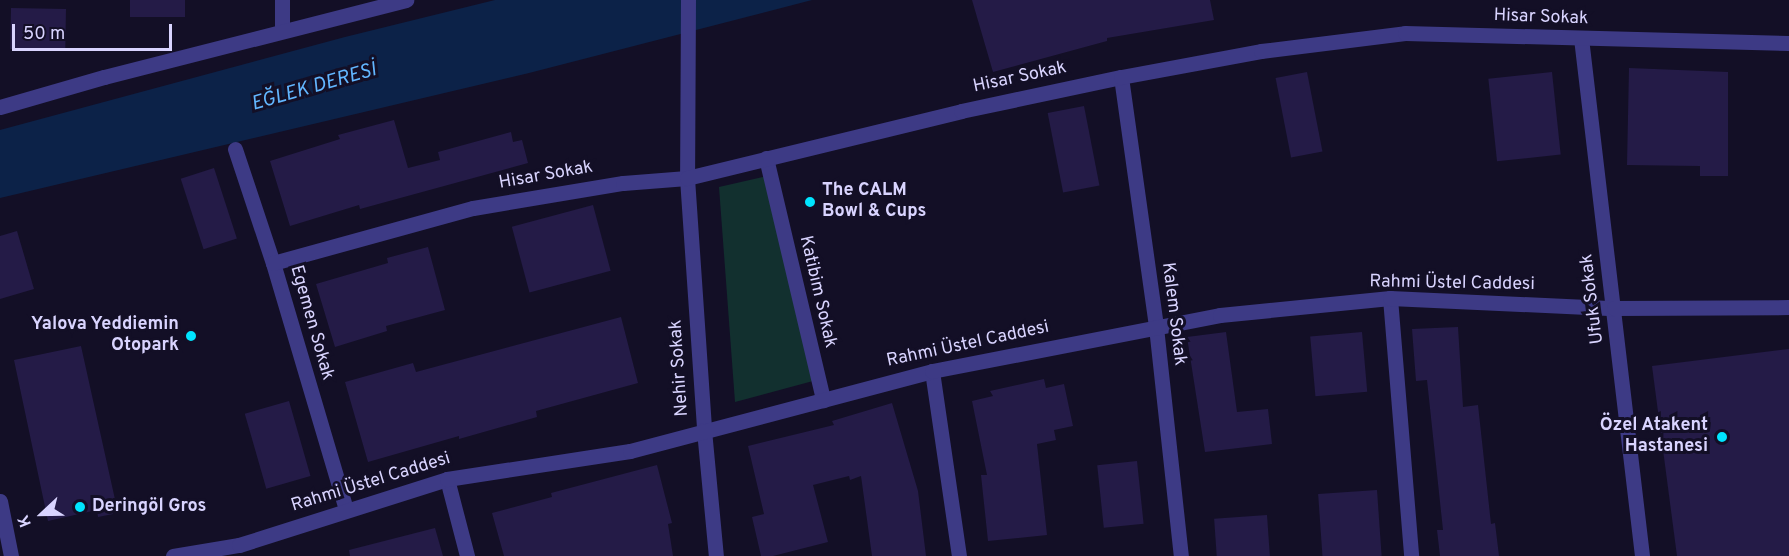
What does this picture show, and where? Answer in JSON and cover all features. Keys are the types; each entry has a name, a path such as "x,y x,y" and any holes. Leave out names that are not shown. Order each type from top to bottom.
{"street":[{"path":"282,0 282,31"},
{"path":"0,107 104,76 406,0"},
{"name":"Nehir Sokak","path":"688,0 687,178 704,430 716,556"},
{"name":"Hisar Sokak","path":"273,263 473,208 623,183 687,178 961,111 1121,77 1261,51 1405,33 1789,44"},
{"name":"Ufuk Sokak","path":"1581,38 1642,556"},
{"name":"Kalem Sokak","path":"1121,77 1156,327 1181,556"},
{"name":"Egemen Sokak","path":"235,149 273,263 346,509"},
{"name":"Katibim Sokak","path":"766,158 823,400"},
{"path":"1390,298 1411,556"},
{"name":"Rahmi Üstel Caddesi","path":"173,556 240,550 346,509 447,479 630,450 932,371 1220,315 1390,298 1614,308 1789,307"},
{"path":"932,371 959,556"},
{"path":"447,479 467,556"},
{"path":"0,501 12,556"}],"green space":[{"path":"767,176 813,381 735,402 719,187"}],"water":[{"name":"EĞLEK DERESİ","path":"495,0 812,0 529,73 0,198 0,130 345,37"}],"building":[{"path":"130,0 185,0 185,17 130,17"},
{"path":"972,0 1210,0 1214,20 1107,38 1107,41 993,72"},
{"path":"11,8 66,9 65,50 10,49"},
{"path":"1629,68 1728,72 1728,176 1700,176 1700,166 1627,165"},
{"path":"1307,72 1322,152 1291,158 1276,78"},
{"path":"1552,72 1561,155 1497,161 1488,79"},
{"path":"1084,106 1099,186 1063,193 1048,113"},
{"path":"394,120 408,168 440,160 438,152 511,132 513,142 522,140 528,163 360,209 359,205 290,226 270,161 340,139 338,135"},
{"path":"214,168 237,238 204,249 181,179"},
{"path":"593,205 611,271 529,292 512,227"},
{"path":"17,231 34,289 0,299 0,236"},
{"path":"428,247 445,310 386,326 387,331 335,347 316,284 388,263 387,258"},
{"path":"621,317 638,383 536,411 537,417 368,462 345,382 413,363 416,372"},
{"path":"1458,327 1463,407 1478,405 1491,524 1495,523 1499,556 1440,556 1437,530 1443,530 1427,380 1416,381 1412,329"},
{"path":"1226,332 1237,412 1268,409 1272,444 1205,452 1187,337"},
{"path":"1362,332 1367,392 1315,396 1310,337"},
{"path":"81,346 118,513 98,517 97,510 48,521 14,360"},
{"name":"Özel Atakent Hastanesi","path":"1789,349 1789,556 1677,556 1652,366"},
{"path":"1044,379 1046,388 1064,384 1073,426 1054,430 1056,440 1037,444 1047,535 988,541 981,475 987,475 972,401 993,396 990,391"},
{"path":"289,401 310,476 266,489 245,414"},
{"path":"892,403 918,491 926,556 872,556 861,476 850,480 849,476 813,485 828,542 773,556 761,556 752,517 764,514 748,446 834,425 832,421"},
{"path":"1137,461 1144,524 1104,528 1097,465"},
{"path":"657,465 672,523 668,524 673,556 504,556 492,513 552,497 551,493"},
{"path":"1377,490 1382,556 1322,556 1318,494"},
{"path":"1267,515 1270,556 1217,556 1214,519"},
{"path":"435,528 443,556 350,556 349,550"}],"place":[{"name":"The CALM Bowl & Cups","path":"810,202"},
{"name":"Yalova Yeddiemin Otopark","path":"191,336"},
{"name":"Özel Atakent Hastanesi","path":"1722,437"},
{"name":"Deringöl Gros","path":"80,507"}]}
